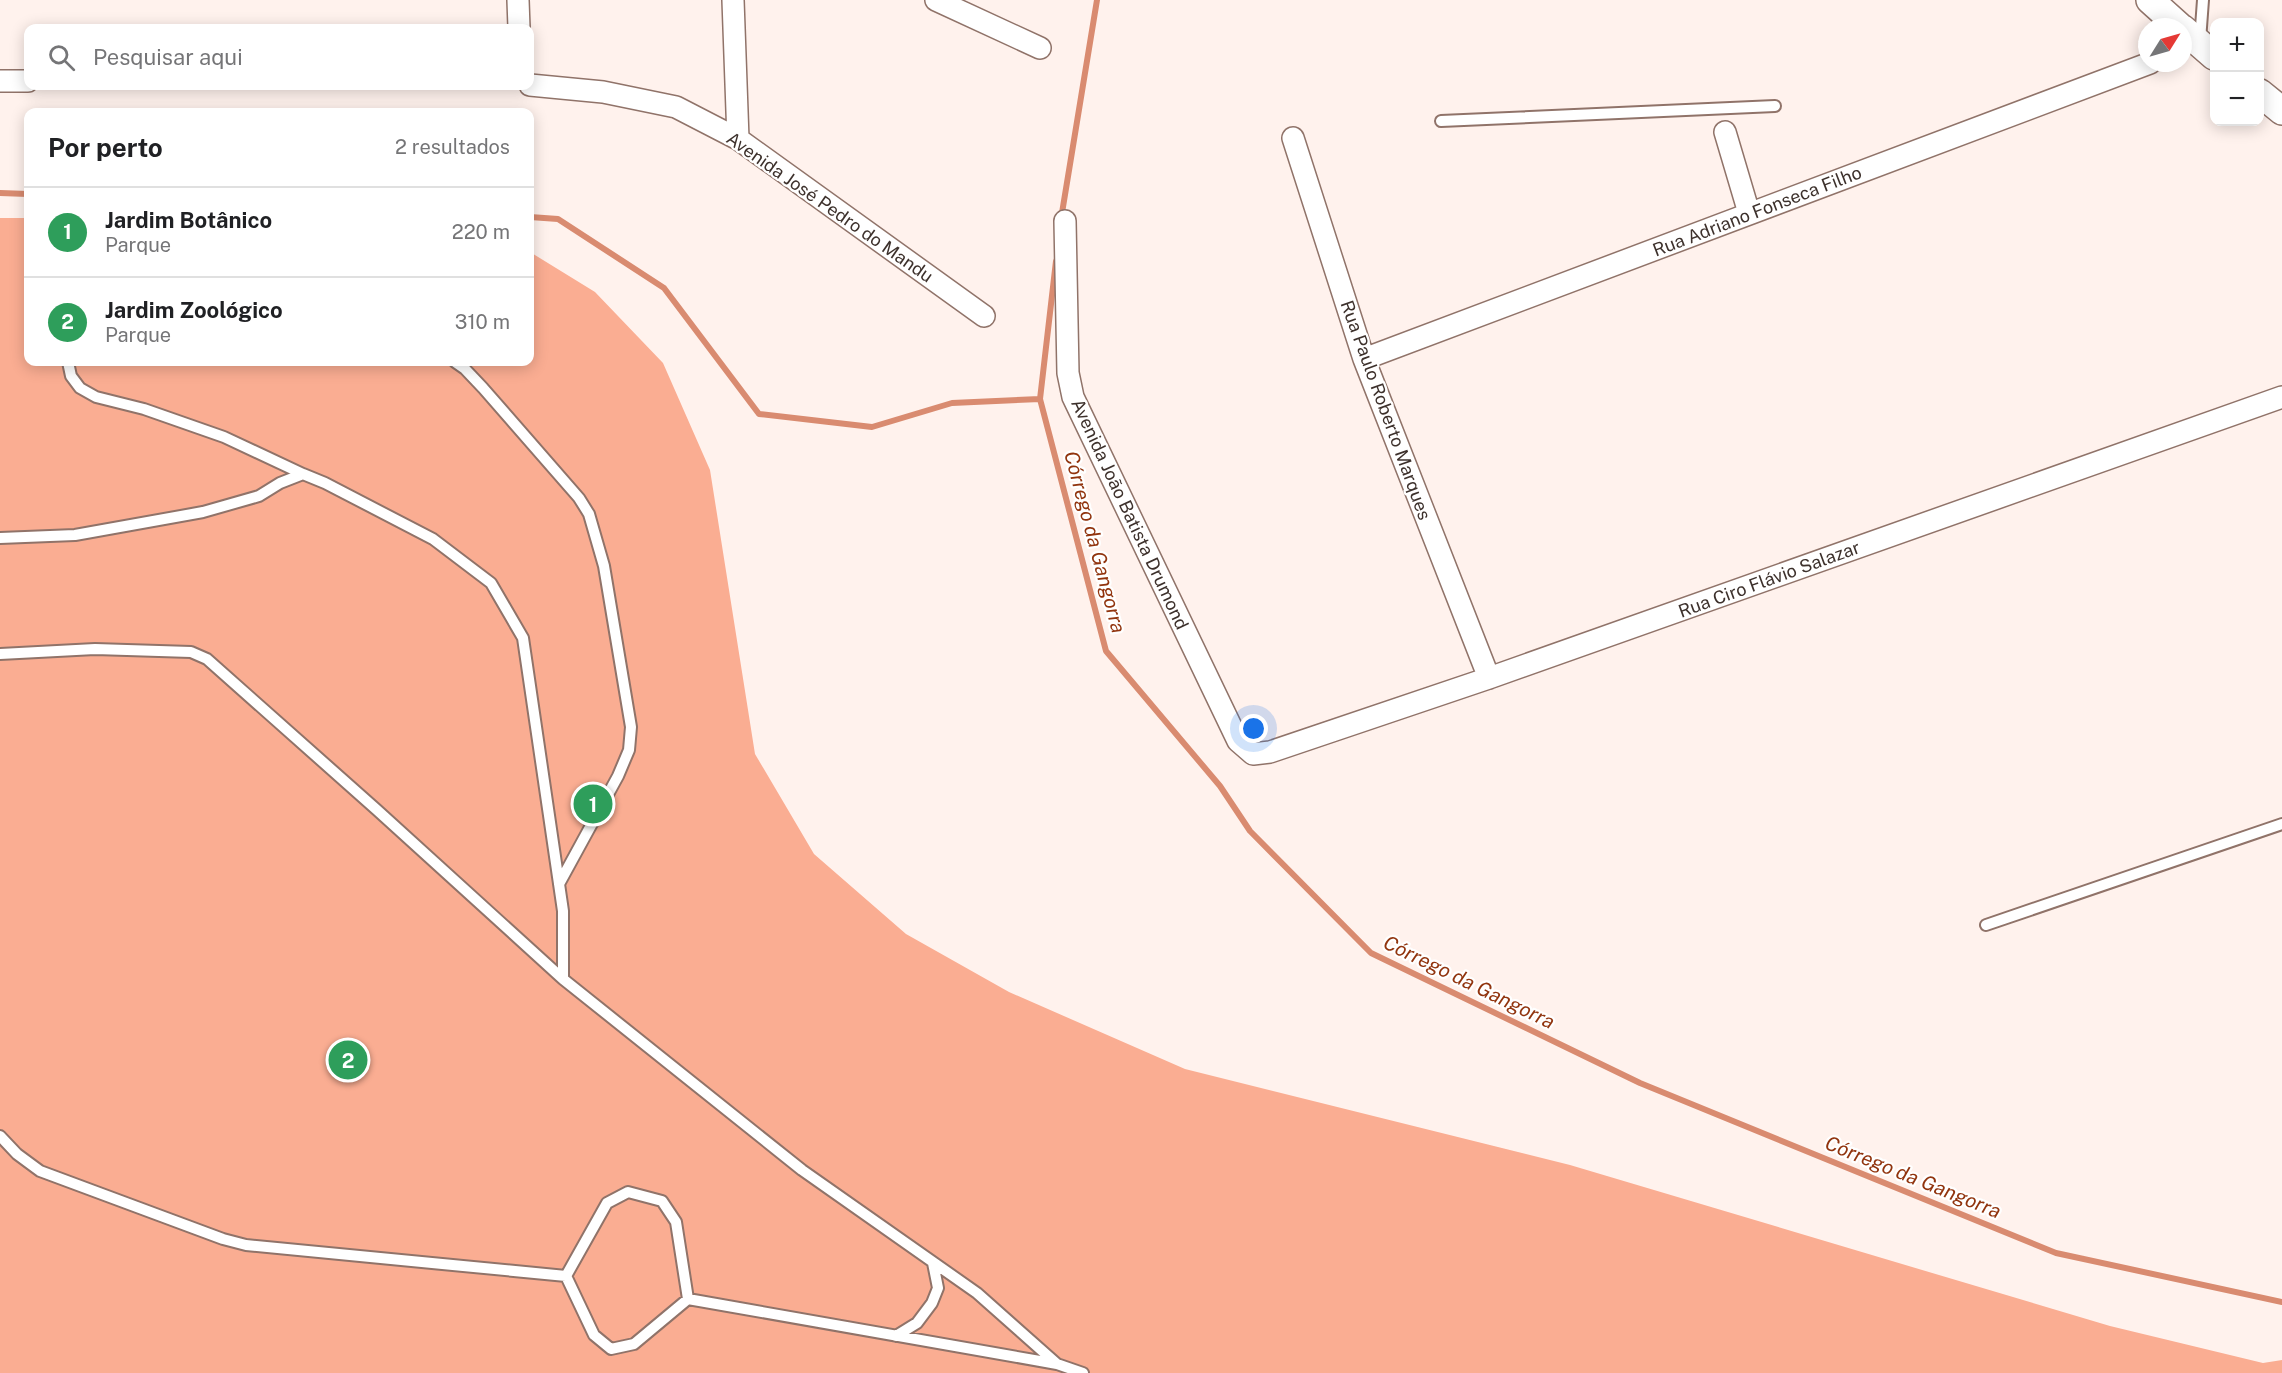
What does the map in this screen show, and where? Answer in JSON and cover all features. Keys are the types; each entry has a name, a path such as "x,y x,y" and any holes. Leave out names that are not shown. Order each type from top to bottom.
{"street":[{"path":"518,0 519,24"},
{"path":"733,0 738,139"},
{"path":"936,0 1040,48"},
{"path":"2150,0 2168,18"},
{"name":"Rua Adriano Fonseca Filho","path":"1364,359 2138,67"},
{"path":"0,81 24,81"},
{"name":"Avenida José Pedro do Mandu","path":"534,85 603,92 676,107 738,139 984,316"},
{"path":"2264,97 2282,111"},
{"path":"1725,132 1749,213"},
{"name":"Rua Paulo Roberto Marques","path":"1293,138 1364,359 1489,678"},
{"name":"Avenida João Batista Drumond","path":"1065,221 1068,373 1073,397 1238,741 1253,753"},
{"name":"Rua Ciro Flávio Salazar","path":"1253,753 1270,752 1489,678 2282,397"}],"lane":[{"path":"2192,41 2203,0"},
{"path":"1441,121 1775,106"},
{"path":"1720,109 1725,132"},
{"path":"69,366 71,376 80,388 96,397 144,409 225,436 325,483 433,539 491,583 523,638 563,911 562,978"},
{"path":"460,366 483,388 579,498 589,514 604,566 631,727 629,750 618,776 559,884"},
{"path":"0,538 75,535 203,512 259,496 280,483 303,474"},
{"path":"0,654 95,649 191,652 207,659 562,978 802,1170 977,1293 1057,1364"},
{"path":"1986,925 2282,824"},
{"path":"0,1136 17,1154 40,1171 223,1239 246,1245 566,1276"},
{"path":"566,1276 607,1203 628,1192 662,1201 676,1222 688,1299"},
{"path":"896,1336 917,1323 932,1303 938,1288 933,1263"},
{"path":"566,1276 594,1335 611,1349 634,1344 688,1299 1057,1364 1083,1373"}],"shaded area":[{"path":"0,218 24,218 24,366 534,366 534,254 595,292 663,363 710,470 755,754 814,854 906,934 1009,992 1185,1069 1570,1165 2110,1326 2263,1363 2282,1360 2282,1373 0,1373"}],"waterway":[{"name":"Córrego da Gangorra","path":"1061,219 1097,0"},
{"path":"0,193 24,194"},
{"path":"534,217 558,219 664,288 759,414 872,427 952,403 1040,399"},
{"name":"Córrego da Gangorra","path":"1056,261 1040,399 1106,651 1220,786 1250,831 1371,953 1640,1083 2056,1253 2282,1302"}],"place":[{"name":"Jardim Botânico","path":"593,804"},
{"name":"Jardim Zoológico","path":"348,1060"}]}
